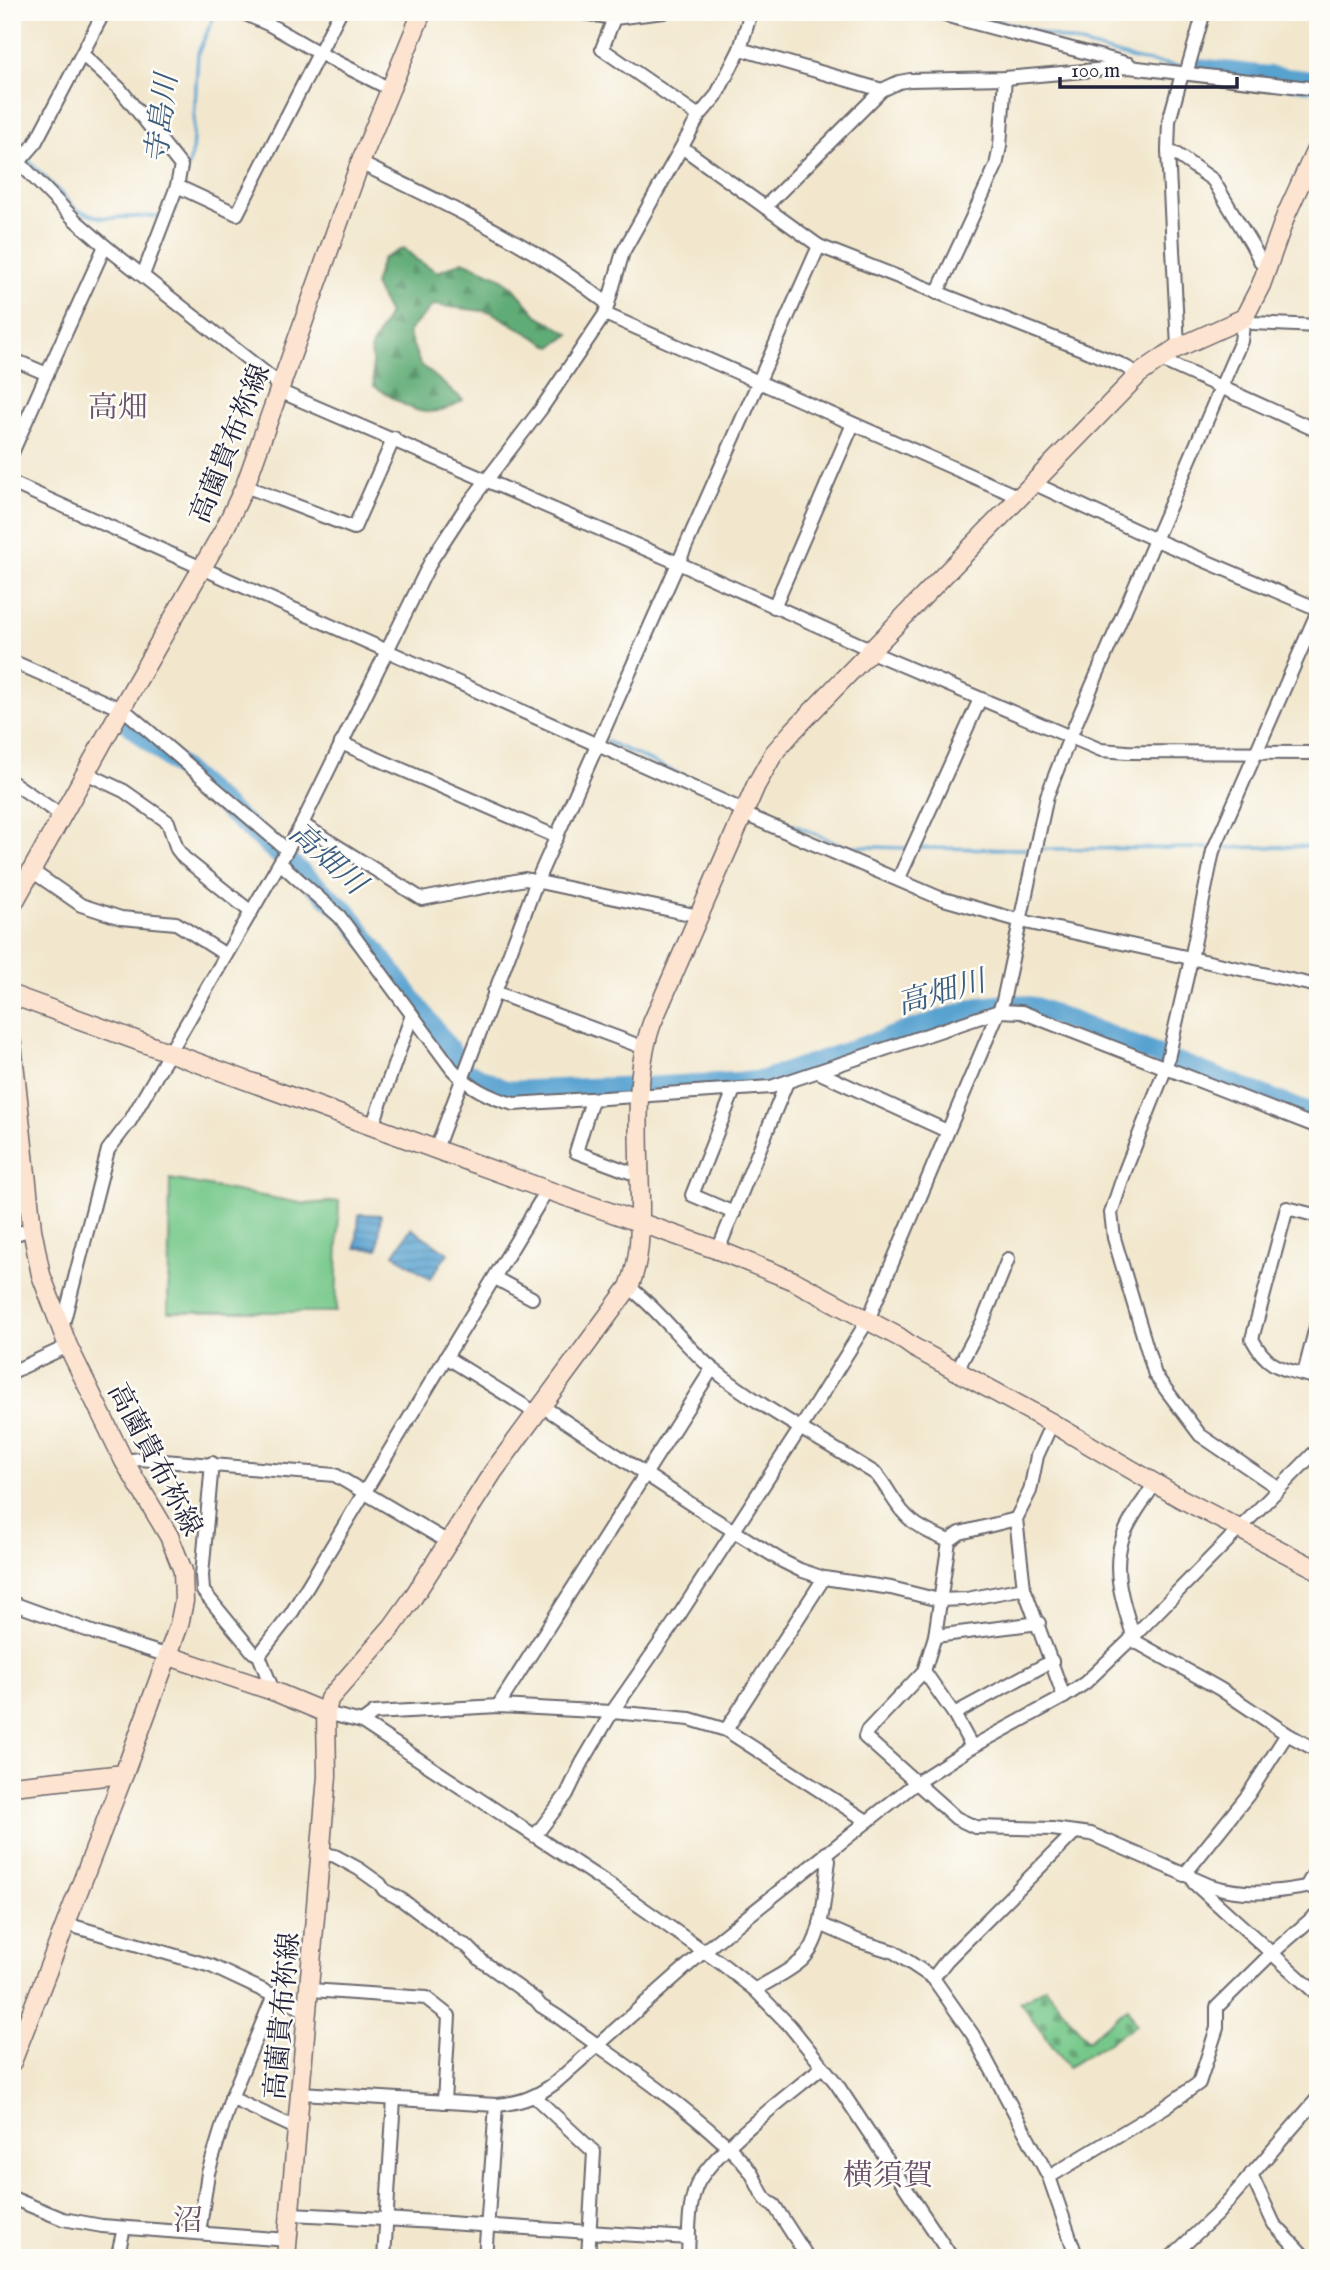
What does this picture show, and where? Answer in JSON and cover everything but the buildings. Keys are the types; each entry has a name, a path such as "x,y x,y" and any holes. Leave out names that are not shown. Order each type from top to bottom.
{"street":[{"path":"104,12 34,145 20,157 75,220 274,379 279,391 394,438 678,563 878,655 1101,750 1318,753"},
{"path":"241,12 271,25 390,89"},
{"path":"181,187 237,214 340,12"},
{"name":"高薗貴布祢線","path":"12,906 203,567 245,486 360,163 422,12"},
{"path":"578,12 614,18 664,12"},
{"path":"12,1372 65,1339 108,1150 130,1121 302,824 432,559 486,479 541,409 606,309 623,252 684,148 699,116 716,96 740,49 751,12"},
{"path":"933,12 1139,67"},
{"path":"1178,347 1168,151 1169,121 1204,12"},
{"path":"614,18 602,49 699,116"},
{"path":"740,49 882,90"},
{"path":"83,55 121,89 181,166 181,187 165,216 143,275"},
{"path":"765,207 882,90 899,82 1005,78 1139,67 1186,70 1318,89"},
{"path":"937,293 996,166 1005,78"},
{"path":"535,1836 567,1794 582,1762 612,1712 676,1620 868,1320 1000,1007 1047,796 1222,387 1241,341 1244,318 1266,272 1286,215 1318,145"},
{"path":"684,148 819,246 1120,364 1139,374"},
{"path":"1168,151 1213,180 1266,272"},
{"path":"360,163 493,227 572,275 606,309 759,382 1019,497"},
{"path":"12,453 105,246"},
{"path":"436,1149 536,883 819,246"},
{"path":"326,1713 329,1699 392,1627 424,1583 493,1472 629,1287 638,1258 640,1097 645,1048 652,1023 767,764 780,746 1139,374 1178,347 1244,318"},
{"path":"1244,318 1253,323 1318,326"},
{"path":"12,359 47,374"},
{"path":"1161,360 1318,431"},
{"path":"774,607 853,424"},
{"path":"245,486 354,528 394,438"},
{"path":"12,483 940,898 1021,921 1318,986"},
{"path":"1033,483 1318,610 1213,851 1167,1062 1112,1204 1111,1221 1155,1375 1200,1435 1278,1488"},
{"path":"12,661 121,709 283,857 340,917 462,1079 492,1099 514,1104 771,1087 1000,1007 1022,1012 1167,1062 1318,1127"},
{"path":"899,878 980,699"},
{"path":"341,743 557,837"},
{"path":"86,773 124,792 168,822 177,849 184,858 251,912"},
{"path":"12,782 62,816"},
{"path":"302,824 422,899 525,879 699,916"},
{"path":"32,871 82,905 121,918 176,923 226,955"},
{"path":"494,992 645,1048"},
{"path":"12,995 719,1250 794,1281 899,1337 1155,1483 1318,1570"},
{"path":"372,1126 412,1016"},
{"name":"高薗貴布祢線","path":"12,1044 17,1142 41,1275 65,1339 124,1461 169,1536 183,1571 184,1586 182,1611 169,1656 12,2062"},
{"path":"818,1072 947,1131"},
{"path":"719,1250 787,1082"},
{"path":"734,1090 692,1195 734,1213"},
{"path":"592,1100 576,1152 640,1177"},
{"path":"260,1654 291,1614 547,1190"},
{"path":"1318,1216 1287,1208 1252,1339 1261,1355 1275,1367 1318,1378"},
{"path":"12,1235 32,1228"},
{"path":"957,1370 982,1321 1008,1259"},
{"path":"495,1278 532,1298"},
{"path":"629,1287 712,1369 876,1474 902,1511 918,1525 949,1541"},
{"path":"1304,1374 1318,1319"},
{"path":"446,1357 646,1474 782,1561 824,1578 891,1588 939,1600 967,1599 1024,1588"},
{"path":"498,1706 712,1369"},
{"path":"1052,1423 1037,1456 1030,1491 1016,1519 1024,1588 1064,1697"},
{"path":"301,2093 496,2105 513,2104 535,2097 555,2083 704,1951 917,1782 1084,1683 1131,1639 1318,1449"},
{"path":"124,1461 140,1458 335,1475 448,1542"},
{"path":"212,1463 202,1575 204,1591 253,1652 260,1654"},
{"path":"1131,1639 1132,1632 1118,1580 1118,1562 1122,1539 1155,1483"},
{"path":"1016,1519 960,1533 949,1541 935,1636 924,1671 867,1731 865,1737 956,1818 975,1827 1091,1834 1210,1886 1248,1894 1276,1893 1312,1886 1318,1866"},
{"path":"726,1730 824,1578"},
{"path":"12,1603 273,1691 326,1713 362,1722 704,1951 755,1990 790,2026 821,2068 836,2083 952,2258"},
{"path":"935,1636 1039,1623"},
{"path":"1131,1639 1220,1689 1287,1734 1318,1751"},
{"path":"260,1654 273,1691"},
{"path":"954,1714 1052,1661"},
{"path":"924,1671 954,1714 972,1747"},
{"path":"362,1722 374,1713 498,1706 690,1719 726,1730 867,1821"},
{"name":"高薗貴布祢線","path":"287,2249 311,1990 329,1751 326,1713"},
{"path":"1185,1875 1248,1795 1287,1734"},
{"path":"12,1786 124,1774"},
{"path":"933,1978 947,1960 1075,1832"},
{"path":"321,1853 335,1856 359,1868 384,1890 467,1946 482,1961 541,2006 699,2120 729,2147 750,2171 760,2190 769,2203 774,2205 808,2258"},
{"path":"755,1990 801,1961 813,1944 820,1924 829,1861 826,1853"},
{"path":"1185,1875 1318,1996"},
{"path":"1049,2177 1165,2107 1199,2083 1217,2028 1217,2007 1318,1913"},
{"path":"66,1924 211,1966 307,2011"},
{"path":"820,1924 894,1952 933,1978 973,2035 1049,2177 1077,2258"},
{"path":"311,1990 426,1998 449,2016 444,2102"},
{"path":"199,2233 208,2173 231,2098 274,1995"},
{"path":"688,2258 697,2185 706,2170 821,2068"},
{"path":"535,2097 593,2152 588,2258"},
{"path":"231,2098 298,2129"},
{"path":"1170,2258 1217,2214 1318,2098"},
{"path":"384,2258 394,2099"},
{"path":"485,2258 496,2105"},
{"path":"1251,2174 1274,2224 1306,2258"},
{"path":"12,2199 63,2219 124,2228 199,2233 287,2249"},
{"path":"291,2214 689,2238"},
{"path":"117,2258 124,2228"}],"green space":[{"path":"404,248 417,260 438,272 463,261 498,276 513,287 537,315 570,334 552,347 491,312 433,305 408,332 420,364 463,400 437,411 427,412 407,406 374,386 371,348 389,314 374,285 382,259"},
{"path":"170,1179 306,1204 339,1201 336,1312 168,1312"},
{"path":"1045,1987 1088,2041 1127,2008 1136,2025 1068,2067 1020,2002"}],"water":[{"path":"359,1214 381,1215 378,1249 356,1248"},
{"path":"411,1228 448,1253 430,1279 394,1254"}],"waterway":[{"name":"寺島川","path":"175,210 192,154 198,53 216,12"},
{"name":"寺島川","path":"967,12 1138,60 1186,67"},
{"name":"寺島川","path":"1194,68 1318,82"},
{"name":"寺島川","path":"12,144 77,210 102,218 163,216"},
{"name":"高畑川","path":"130,724 348,914 458,1061"},
{"path":"606,741 741,802"},
{"path":"751,807 844,846 906,848"},
{"path":"1220,848 1318,846"},
{"path":"919,848 1026,849"},
{"path":"1042,849 1208,848"},
{"name":"高畑川","path":"651,1087 762,1081 977,1008 1011,1004 1037,1008 1318,1117"},
{"name":"高畑川","path":"471,1074 511,1091 632,1087"}],"district":[{"name":"高畑","path":"118,407"},
{"name":"横須賀","path":"888,2175"},
{"name":"沼","path":"188,2220"}]}
